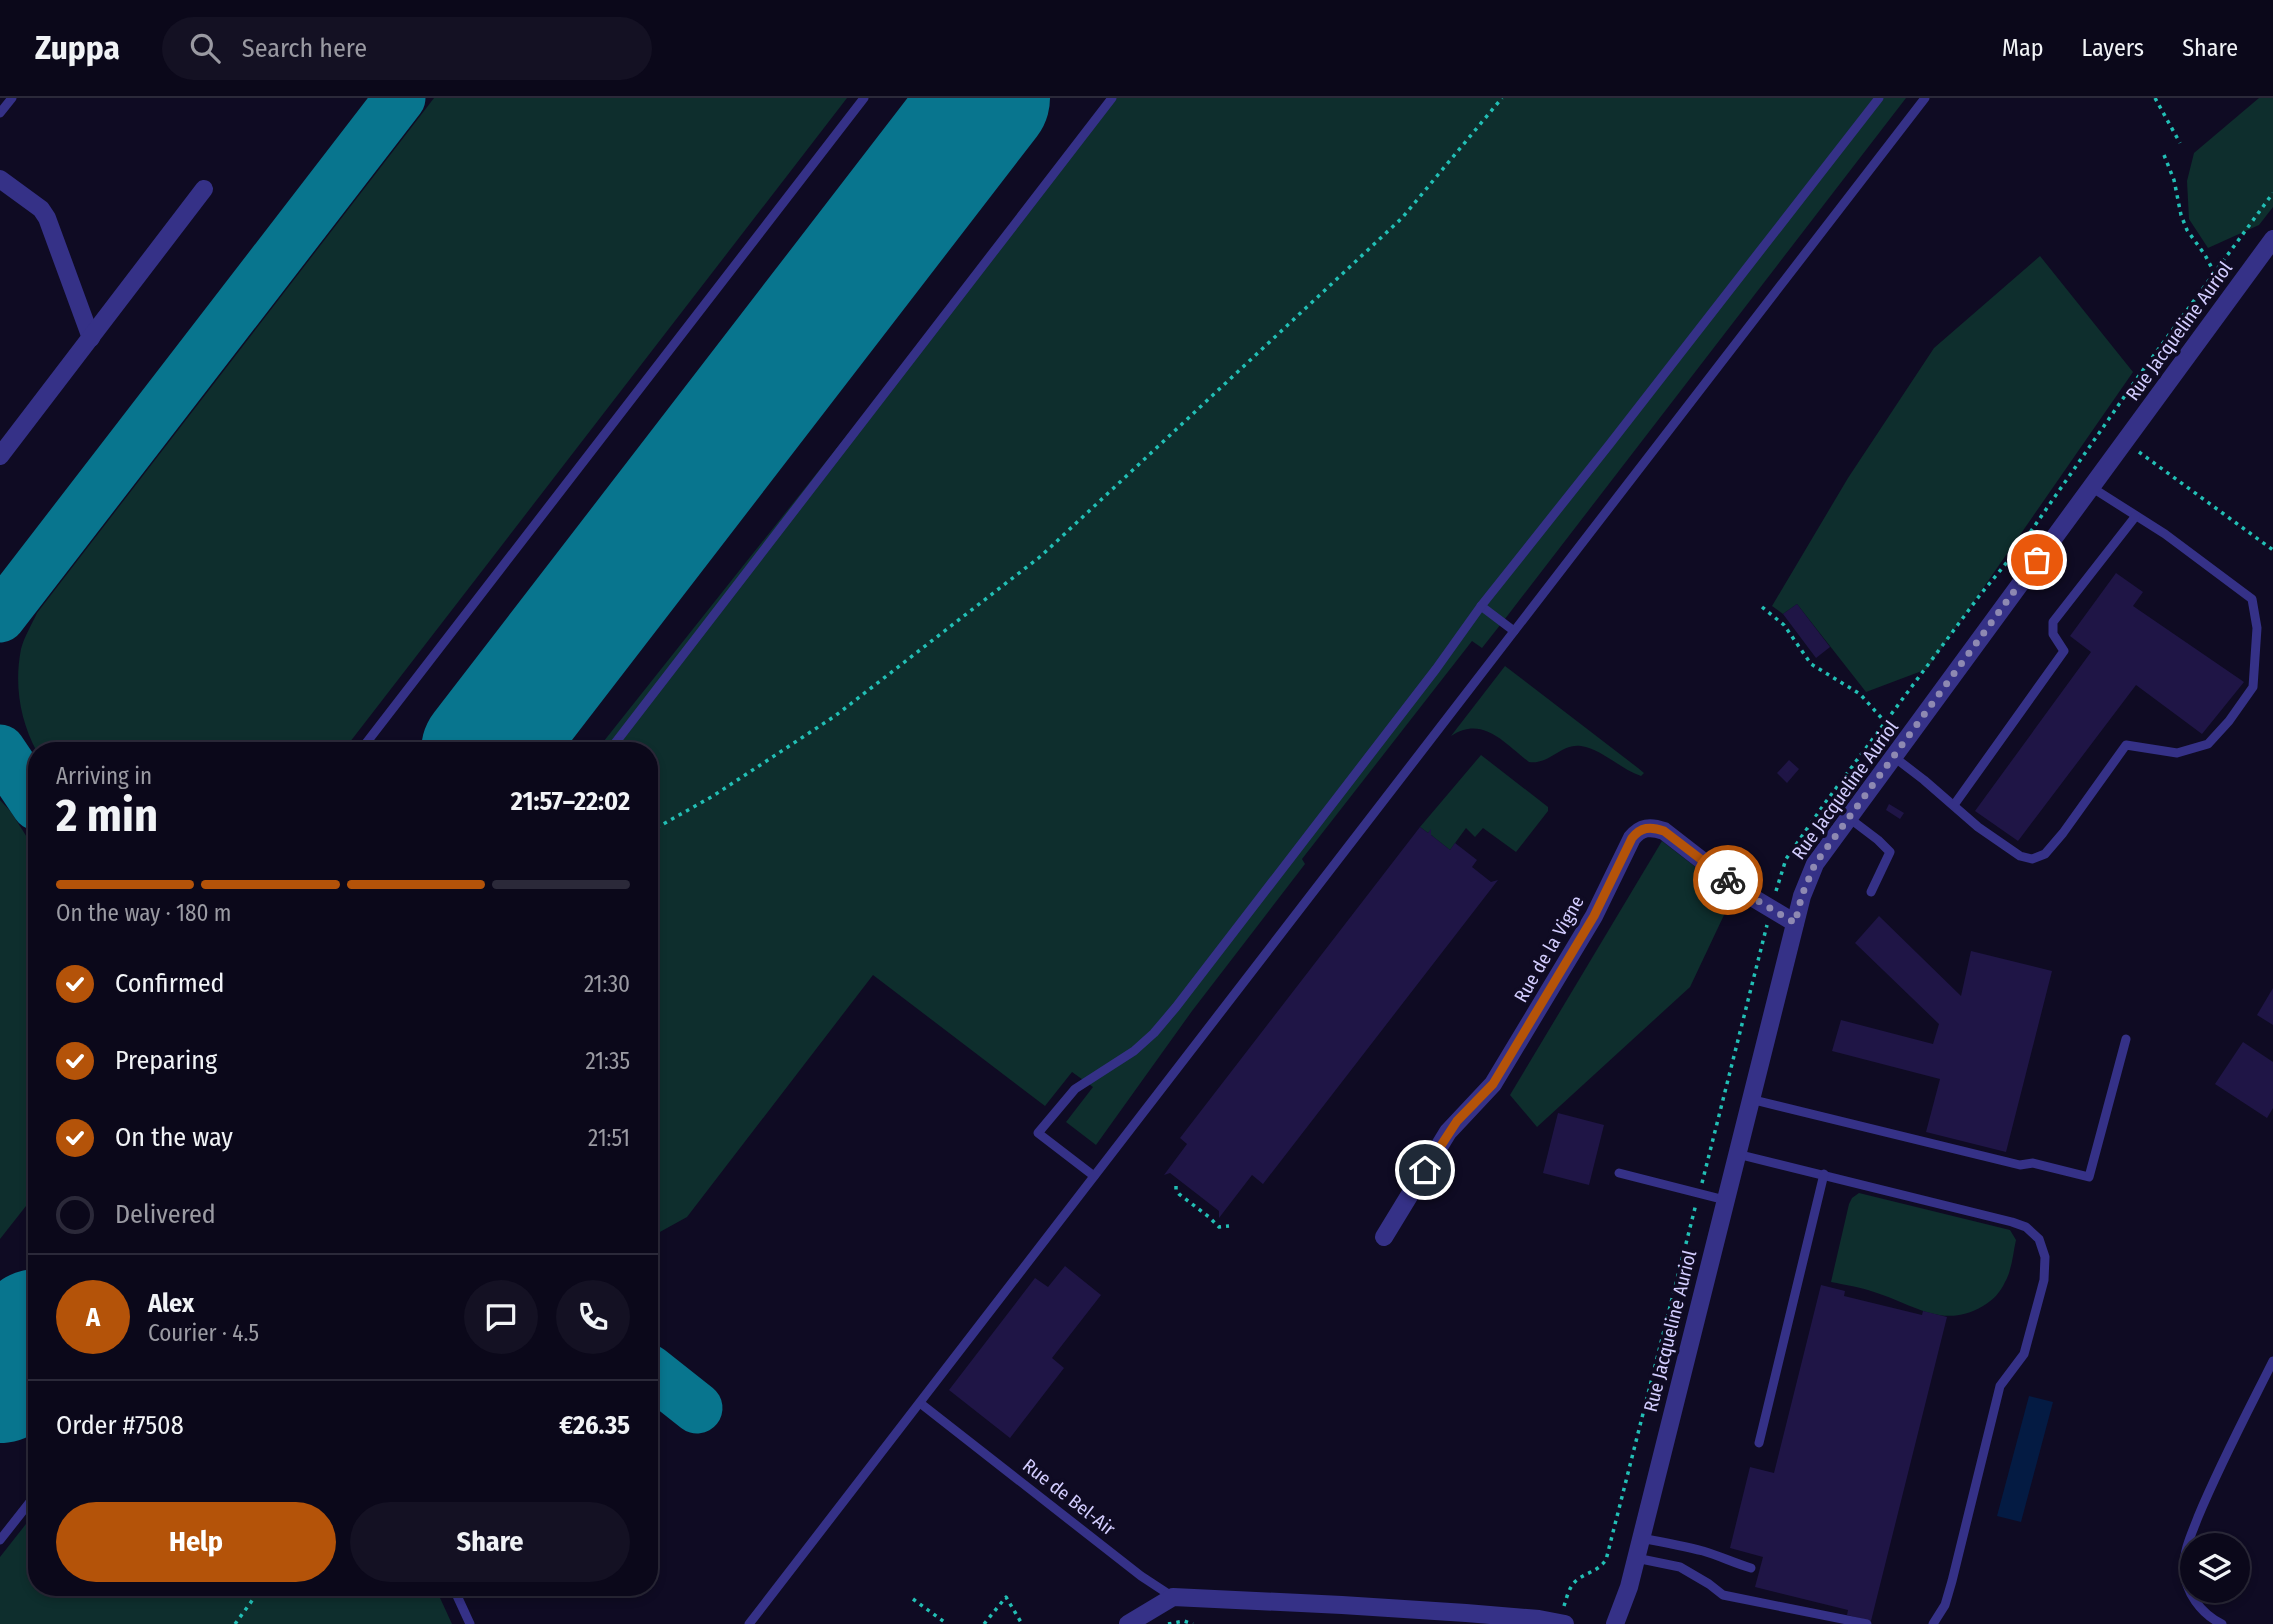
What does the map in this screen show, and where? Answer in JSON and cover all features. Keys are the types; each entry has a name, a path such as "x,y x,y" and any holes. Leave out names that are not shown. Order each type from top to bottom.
{"street":[{"path":"0,179 41,209 47,218 91,338"},
{"path":"0,456 204,188"},
{"name":"Rue Jacqueline Auriol","path":"1615,1624 1636,1558 1802,895 1811,872 2273,239"},
{"name":"Rue de la Vigne","path":"1384,1237 1448,1132 1493,1084 1594,916 1637,832 1644,828 1664,831 1740,890 1795,923"},
{"path":"1128,1624 1173,1597 1438,1611 1539,1619 1565,1624"}],"lane":[{"path":"0,113 12,98"},
{"path":"367,742 864,98"},
{"path":"616,742 1112,98"},
{"path":"1094,1176 1038,1133 1075,1089 1133,1051 1154,1033 1176,1007 1481,606 1879,98"},
{"path":"749,1624 1926,98"},
{"path":"1894,757 1979,827 2020,856 2032,859 2045,854 2063,833 2126,745 2177,753 2208,744 2229,721 2253,687 2257,628 2252,599 2165,534 2091,487"},
{"path":"1954,805 2064,651 2053,634 2053,622 2135,517"},
{"path":"1481,606 1514,631"},
{"path":"1849,818 1890,852 1871,892"},
{"path":"1750,1099 2020,1165 2033,1163 2089,1177 2126,1040"},
{"path":"1737,1154 2012,1222 2026,1227 2039,1239 2045,1257 2043,1280 2024,1354 2000,1386 1952,1581 1945,1605 1933,1624"},
{"path":"1619,1173 1725,1200"},
{"path":"1759,1443 1824,1174"},
{"path":"2222,1624 2203,1611 2186,1583 2186,1549 2208,1492 2273,1361"},
{"name":"Rue de Bel-Air","path":"920,1403 1142,1576 1173,1597"},
{"path":"0,1540 28,1504"},
{"path":"1641,1538 1699,1550 1751,1568"},
{"path":"1636,1558 1680,1567 1723,1595 1867,1624"},
{"path":"457,1596 470,1624"}],"path":[{"path":"658,827 713,796 835,716 1041,556 1402,218 1502,98"},
{"path":"2155,98 2180,143"},
{"path":"2164,155 2174,180 2187,230 2214,272"},
{"path":"2125,442 2273,550"},
{"path":"1762,607 1784,625 1811,664 1860,694 1886,723"},
{"path":"1177,1186 1179,1194 1209,1216 1211,1221 1219,1227 1230,1226"},
{"path":"235,1624 255,1596"},
{"path":"984,1624 1006,1597 1022,1624"},
{"path":"913,1599 947,1624"},
{"path":"1168,1624 1184,1621 1192,1624"}],"green space":[{"path":"434,98 847,98 350,742 32,742 20,702 18,676 22,644 37,613"},
{"path":"1115,98 1906,98 1482,648 1472,641 1302,859 1305,864 1192,1011 1096,1145 1066,1122 1093,1087 1072,1072 1045,1106 873,975 687,1217 658,1233 658,742 603,742"},
{"path":"2259,98 2273,98 2273,207 2259,225 2208,248 2189,219 2187,181 2194,153"},
{"path":"2040,256 2133,372 1927,669 1866,692 1797,604 1783,614 1772,606 1848,478 1934,348"},
{"path":"1505,666 1644,773 1641,776 1633,773 1596,751 1581,746 1567,748 1543,760 1529,762 1502,740 1483,730 1463,730 1451,736"},
{"path":"1481,755 1548,807 1548,811 1516,852 1483,828 1475,837 1466,828 1450,850 1431,835 1431,830 1428,833 1420,827"},
{"path":"0,800 28,839 28,1203 0,1239"},
{"path":"1662,841 1733,896 1690,987 1537,1127 1510,1095"},
{"path":"1859,1193 2010,1230 2016,1240 2009,1272 2001,1290 1987,1304 1955,1316 1928,1313 1869,1290 1831,1282 1849,1204"},
{"path":"28,1521 28,1596 439,1596 452,1624 0,1624 0,1557"}],"water":[{"path":"2029,1396 2053,1402 2021,1522 1997,1516"}],"building":[{"path":"2116,573 2143,592 2133,606 2244,682 2202,734 2136,685 2018,841 1975,811 2091,652 2070,636"},
{"path":"1797,604 1830,647 1816,658 1783,614"},
{"path":"1789,760 1799,769 1787,783 1777,773"},
{"path":"1889,804 1904,813 1900,819 1886,810"},
{"path":"1420,827 1428,833 1431,829 1431,835 1450,850 1455,843 1477,860 1472,867 1491,882 1498,880 1263,1184 1252,1175 1219,1218 1219,1211 1170,1173 1164,1175 1187,1144 1180,1138"},
{"path":"1879,916 1961,996 1971,951 2052,971 2006,1152 1926,1132 1940,1079 1832,1051 1841,1020 1933,1044 1939,1024 1855,943"},
{"path":"2273,988 2273,1025 2257,1015"},
{"path":"2243,1042 2273,1062 2273,1108 2267,1118 2215,1084"},
{"path":"1558,1113 1604,1125 1589,1185 1543,1173"},
{"path":"1065,1266 1101,1295 1052,1358 1064,1368 1010,1438 949,1390 1035,1278 1048,1287"},
{"path":"1821,1285 1845,1291 1844,1296 1922,1315 1923,1311 1947,1317 1871,1621 1847,1615 1848,1610 1755,1587 1763,1557 1730,1548 1750,1467 1774,1473"}],"taxiway":[{"path":"0,617 400,98"},
{"path":"0,750 28,792"},
{"path":"658,1377 697,1408"}],"runway":[{"path":"491,742 987,98"},
{"path":"0,1380 28,1344"}],"way so far":[{"path":"1728,880 1795,923 1802,895 1815,864 2037,560"}],"route":[{"path":"1425,1170 1448,1132 1493,1084 1594,916 1637,832 1644,828 1664,831 1728,880"}]}
